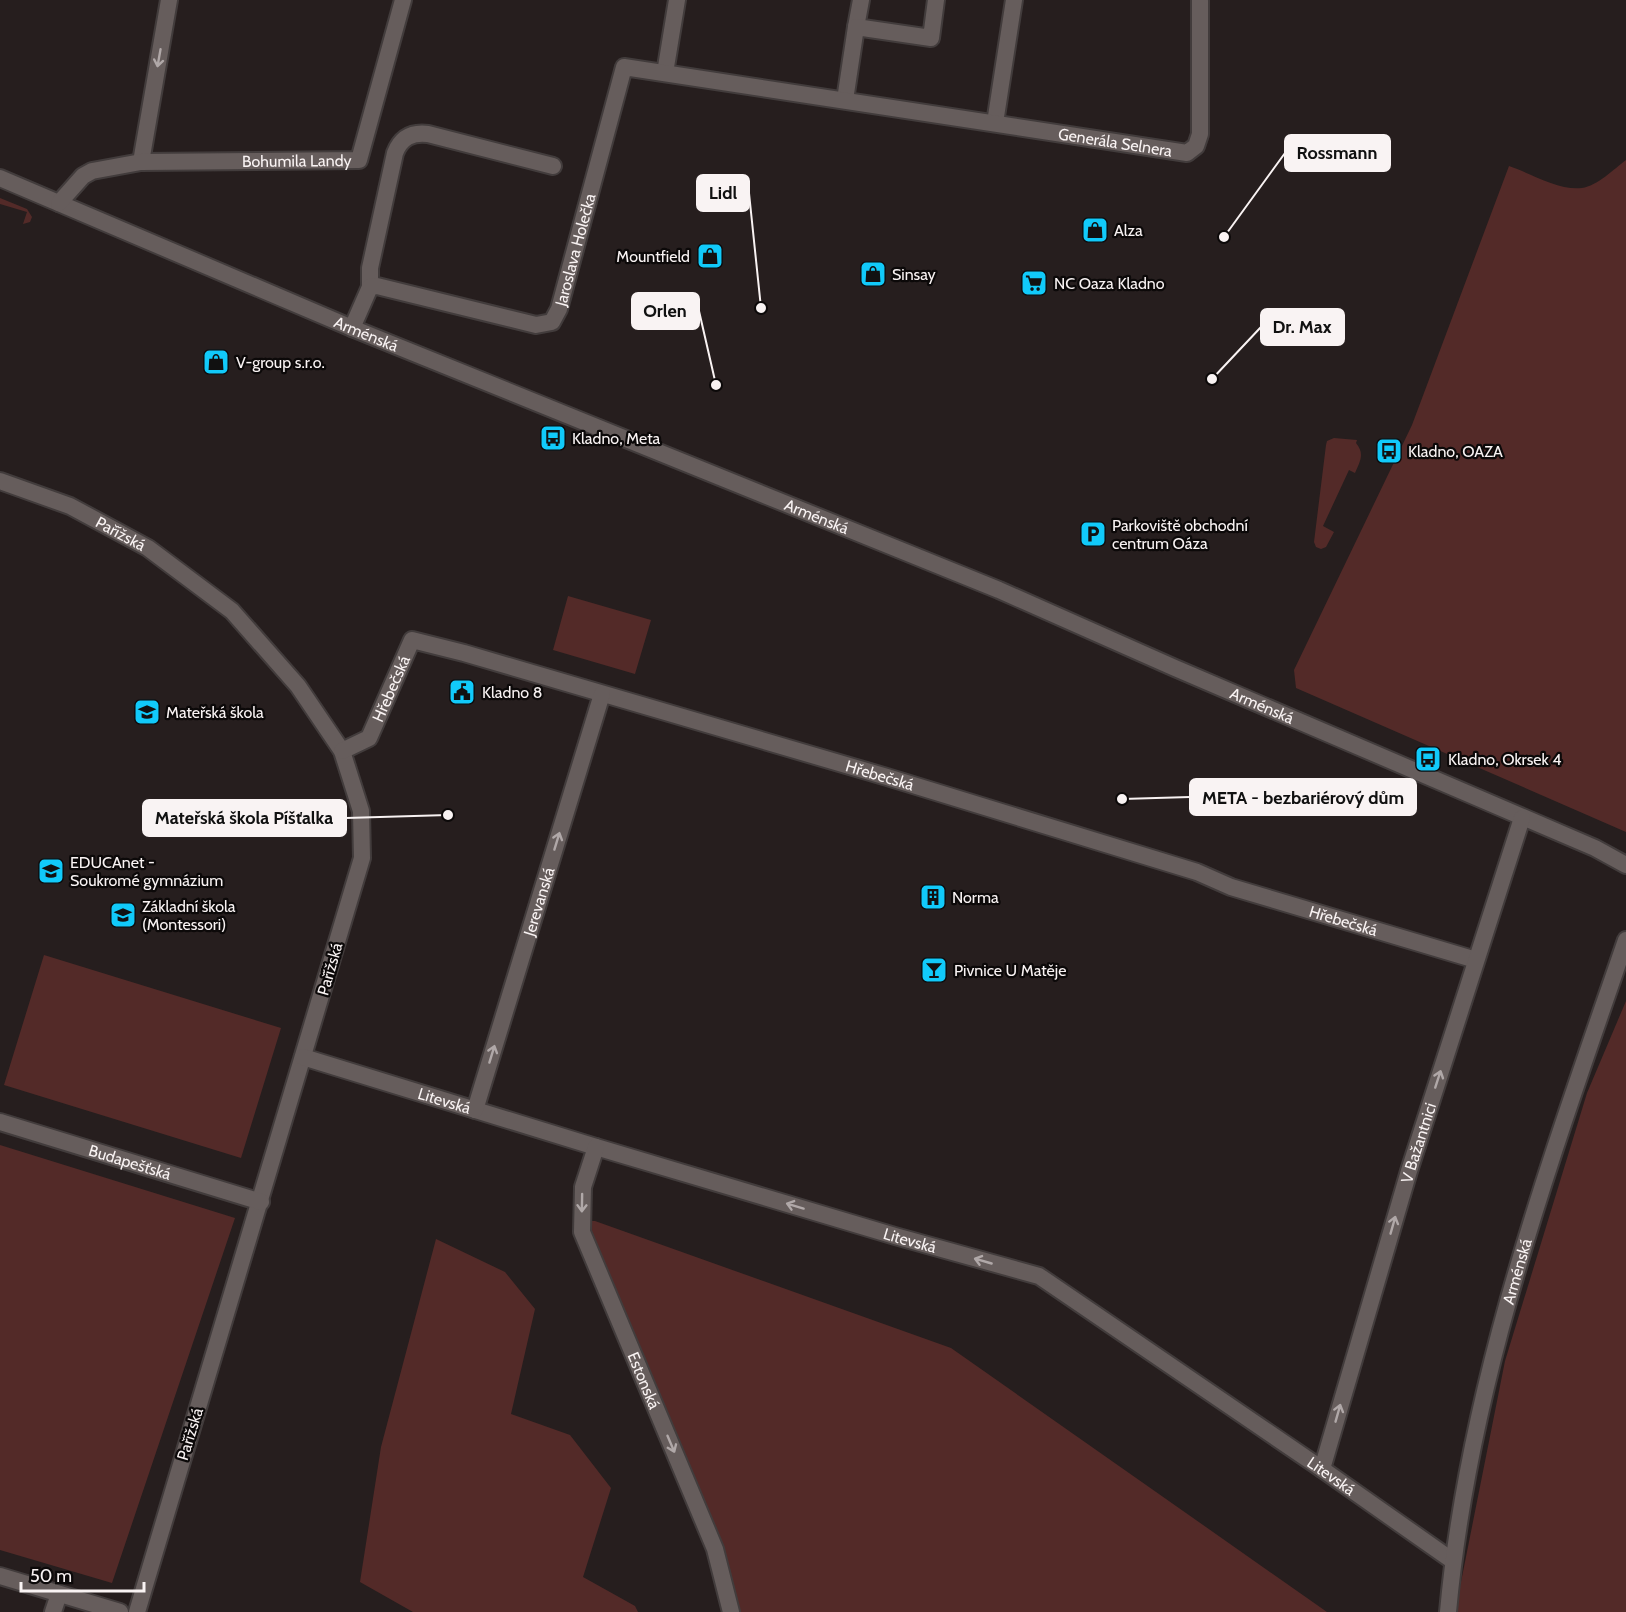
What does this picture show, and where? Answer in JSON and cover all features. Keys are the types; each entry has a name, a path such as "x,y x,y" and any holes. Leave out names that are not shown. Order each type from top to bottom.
{"street":[{"path":"141,162 169,0"},
{"name":"Bohumila Landy","path":"59,203 83,176 92,171 141,162 359,160 403,0"},
{"path":"665,73 677,0"},
{"path":"845,100 861,0"},
{"path":"856,27 931,38 936,0"},
{"path":"995,123 1014,0"},
{"name":"Generála Selnera","path":"624,67 1187,153 1196,146 1200,134 1200,1"},
{"name":"Jaroslava Holečka","path":"370,287 376,286 536,326 552,322 559,309 624,67"},
{"path":"352,328 370,287 370,268 395,153 402,141 413,134 428,134 553,166"},
{"name":"Arménská","path":"0,178 352,328 999,590 1522,818 1596,848 1626,865"},
{"name":"Pařížská","path":"0,481 70,506 148,549 232,611 298,686 342,751 361,811 362,858 137,1612"},
{"name":"Hřebečská","path":"342,751 369,738 412,640 887,777 1197,872 1231,887 1476,960"},
{"name":"Jerevanská","path":"475,1110 602,694"},
{"name":"V Bažantnici","path":"1322,1469 1409,1171 1522,818"},
{"name":"Arménská","path":"1448,1612 1453,1561 1475,1435 1489,1374 1549,1164 1626,940"},
{"name":"Litevská","path":"303,1057 895,1236 1039,1276 1453,1561"},
{"name":"Budapešťská","path":"0,1122 261,1202"},
{"name":"Estonská","path":"596,1147 583,1187 582,1232 715,1549 731,1612"},
{"path":"0,1576 120,1612"},
{"path":"53,1612 58,1594"}],"shaded area":[{"path":"1626,160 1626,832 1296,688 1294,670 1412,425 1509,166 1564,187 1582,188 1599,181"},
{"path":"0,198 27,209 32,217 30,222 23,224 27,212 0,204"},
{"path":"1334,438 1357,440 1361,458 1355,473 1349,470 1323,526 1334,532 1326,547 1321,549 1316,547 1314,542 1326,445 1327,441"},
{"path":"568,596 651,620 635,674 553,650"},
{"path":"44,955 281,1028 241,1158 4,1085"},
{"path":"1626,1001 1626,1612 1455,1612 1505,1361 1587,1093"},
{"path":"0,1145 235,1218 112,1583 0,1550"},
{"path":"584,1221 595,1221 951,1348 1327,1612 738,1612"},
{"path":"436,1239 505,1272 535,1309 511,1414 570,1435 611,1488 583,1577 635,1606 638,1612 413,1612 360,1582 381,1447"}],"place":[{"name":"Alza","path":"1095,230"},
{"name":"Rossmann","path":"1224,237"},
{"name":"Mountfield","path":"710,256"},
{"name":"Sinsay","path":"873,274"},
{"name":"NC Oaza Kladno","path":"1034,283"},
{"name":"Lidl","path":"761,308"},
{"name":"V-group s.r.o.","path":"216,362"},
{"name":"Dr. Max","path":"1212,379"},
{"name":"Orlen","path":"716,385"},
{"name":"Kladno, Meta","path":"553,438"},
{"name":"Kladno, OAZA","path":"1389,451"},
{"name":"Parkoviště obchodní centrum Oáza","path":"1093,534"},
{"name":"Kladno 8","path":"462,692"},
{"name":"Mateřská škola","path":"147,712"},
{"name":"Kladno, Okrsek 4","path":"1428,759"},
{"name":"META - bezbariérový dům","path":"1122,799"},
{"name":"Mateřská škola Píšťalka","path":"448,815"},
{"name":"EDUCAnet - Soukromé gymnázium","path":"51,871"},
{"name":"Norma","path":"933,897"},
{"name":"Základní škola (Montessori)","path":"123,915"},
{"name":"Pivnice U Matěje","path":"934,970"}]}
